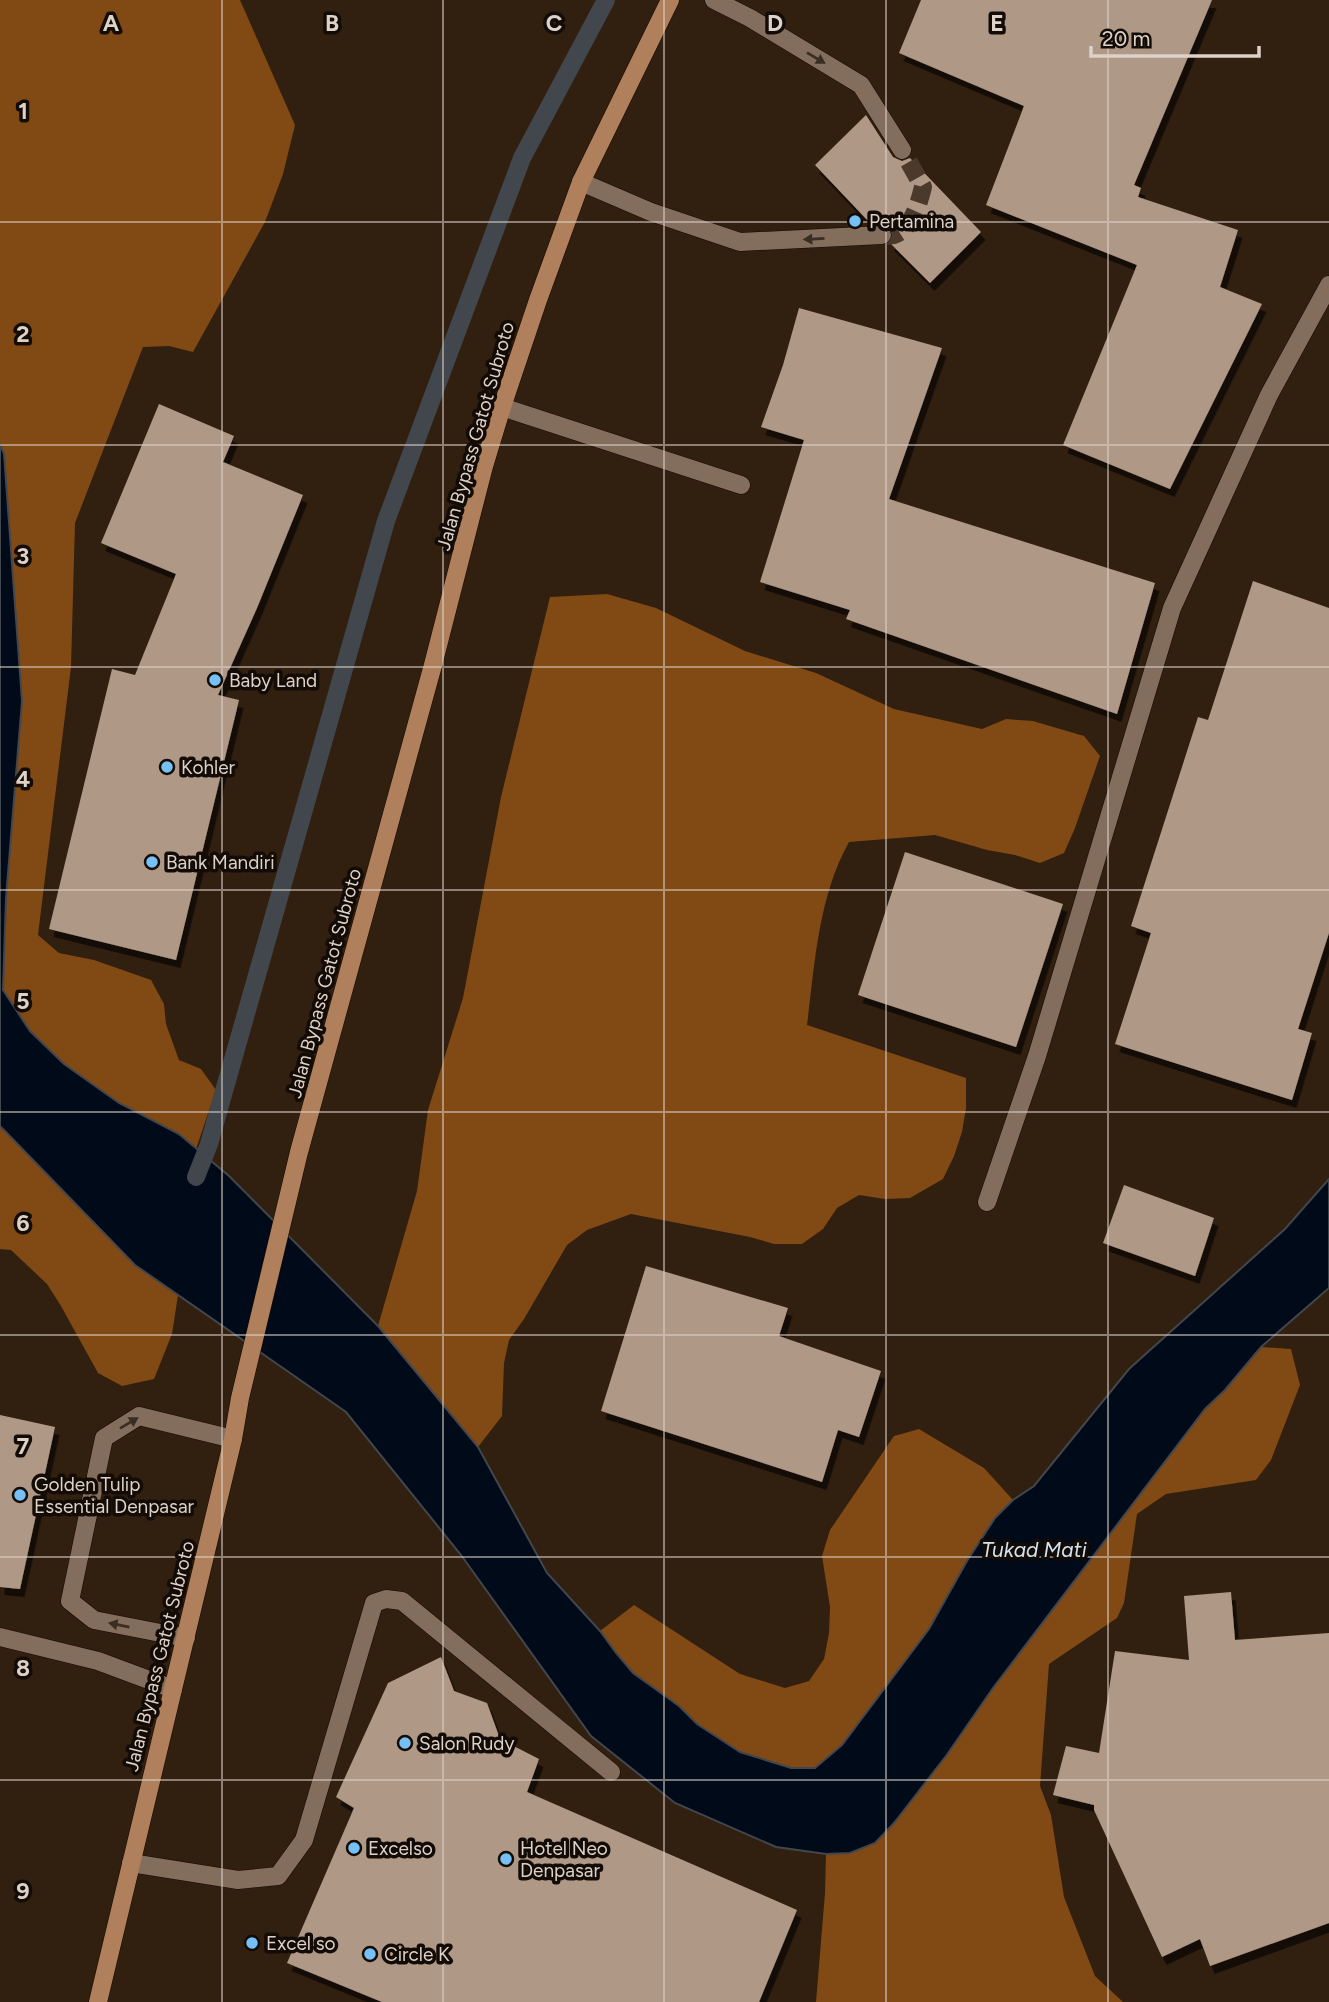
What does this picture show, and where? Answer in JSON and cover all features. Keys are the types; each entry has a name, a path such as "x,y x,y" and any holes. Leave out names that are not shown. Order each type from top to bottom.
{"main road":[{"name":"Jalan Bypass Gatot Subroto","path":"98,2002 299,1152 429,679 484,466 538,300 581,182 670,0"}],"street":[{"path":"714,0 750,18 861,85 902,150"},
{"path":"581,182 651,212 740,242 882,236"},
{"path":"987,1202 1037,1056 1172,608 1269,394 1329,285"},
{"path":"502,407 741,485"},
{"path":"186,1638 94,1620 70,1601 104,1438 139,1416 233,1439"},
{"path":"131,1863 238,1880 278,1876 304,1840 374,1603 386,1599 402,1601 611,1772"},
{"path":"0,1637 98,1661 173,1689"}],"shaded area":[{"path":"0,0 240,0 295,125 283,174 265,222 193,352 169,346 143,347 75,523 71,667 38,935 59,953 94,960 151,980 164,1004 166,1024 179,1060 201,1069 216,1090 196,1149 179,1134 119,1103 64,1064 30,1031 3,990 6,898 22,701 4,454 0,444"},
{"path":"607,594 656,608 745,651 816,673 894,709 982,729 1006,719 1033,721 1084,736 1100,756 1064,853 1040,863 935,835 849,842 830,885 819,931 807,1025 966,1078 966,1108 962,1132 943,1179 910,1198 885,1199 859,1195 837,1208 823,1229 802,1244 774,1244 631,1214 587,1230 567,1245 509,1340 504,1363 502,1416 478,1447 378,1326 417,1191 428,1110 463,998 501,797 550,597"},
{"path":"0,1126 135,1265 178,1295 172,1334 154,1379 122,1386 98,1373 47,1284 11,1250 0,1249"},
{"path":"1261,1347 1291,1349 1300,1385 1271,1460 1256,1480 1166,1494 1137,1514 1124,1603 1117,1618 1049,1664 1040,1786 1051,1815 1064,1897 1095,1976 1123,2002 816,2002 826,1854 850,1853 894,1823 1205,1409 1225,1390"},
{"path":"919,1429 984,1468 1013,1500 995,1518 967,1561 929,1629 842,1745 815,1768 791,1768 740,1752 697,1724 679,1706 633,1673 600,1631 634,1605 740,1674 785,1688 809,1681 824,1659 829,1633 830,1607 822,1556 830,1530 894,1436"}],"water":[{"name":"Tukad Mati","path":"0,444 4,454 22,701 6,898 3,990 30,1031 64,1064 119,1103 179,1134 229,1176 378,1326 478,1447 547,1573 600,1631 633,1673 679,1706 697,1724 740,1752 791,1768 815,1768 842,1745 929,1629 995,1518 1013,1500 1034,1486 1129,1369 1285,1229 1329,1179 1329,1288 1261,1347 1225,1390 1205,1409 993,1688 946,1756 875,1843 850,1853 826,1854 776,1847 675,1803 591,1736 461,1555 346,1412 135,1265 0,1126"}],"building":[{"path":"921,0 1212,0 1134,185 1141,188 1138,197 1238,230 1220,287 1262,304 1170,489 1063,445 1137,265 986,205 1024,106 899,53"},
{"path":"866,115 893,157 902,161 910,158 981,232 930,283 890,243 893,235 891,228 882,224 871,224 815,165"},
{"path":"799,308 942,348 889,499 1155,583 1117,714 846,619 850,610 760,582 804,440 761,427"},
{"path":"159,404 234,436 223,462 303,495 218,695 239,700 176,960 49,929 112,669 135,675 176,574 101,543"},
{"path":"1253,581 1329,608 1329,933 1298,1029 1312,1033 1292,1100 1115,1044 1151,933 1131,926 1198,717 1208,720"},
{"path":"905,852 1063,904 1016,1047 858,995"},
{"path":"1124,1185 1214,1218 1195,1276 1103,1243"},
{"path":"646,1266 788,1308 779,1336 881,1371 859,1437 838,1430 822,1482 601,1411"},
{"name":"Golden Tulip Essential Denpasar","path":"0,1415 55,1427 20,1589 0,1587"},
{"path":"1231,1592 1235,1640 1329,1633 1329,1923 1210,1966 1200,1939 1162,1957 1094,1805 1053,1795 1066,1746 1099,1753 1115,1651 1189,1660 1184,1596"},
{"name":"Hotel Neo Denpasar","path":"441,1657 454,1691 487,1703 500,1739 539,1759 527,1792 797,1910 759,2002 382,2002 287,1963 354,1808 336,1797 388,1683"}],"waterway":[{"path":"196,1177 209,1144 386,521 522,158 606,0"}],"tunnel":[{"path":"882,235 894,235 906,227 914,215 923,187 902,150"}],"place":[{"name":"Pertamina","path":"855,221"},
{"name":"Baby Land","path":"215,680"},
{"name":"Kohler","path":"167,767"},
{"name":"Bank Mandiri","path":"152,862"},
{"name":"Golden Tulip Essential Denpasar","path":"20,1495"},
{"name":"Salon Rudy","path":"405,1743"},
{"name":"Excelso","path":"354,1848"},
{"name":"Hotel Neo Denpasar","path":"506,1859"},
{"name":"Excel so","path":"252,1943"},
{"name":"Circle K","path":"370,1954"}]}
